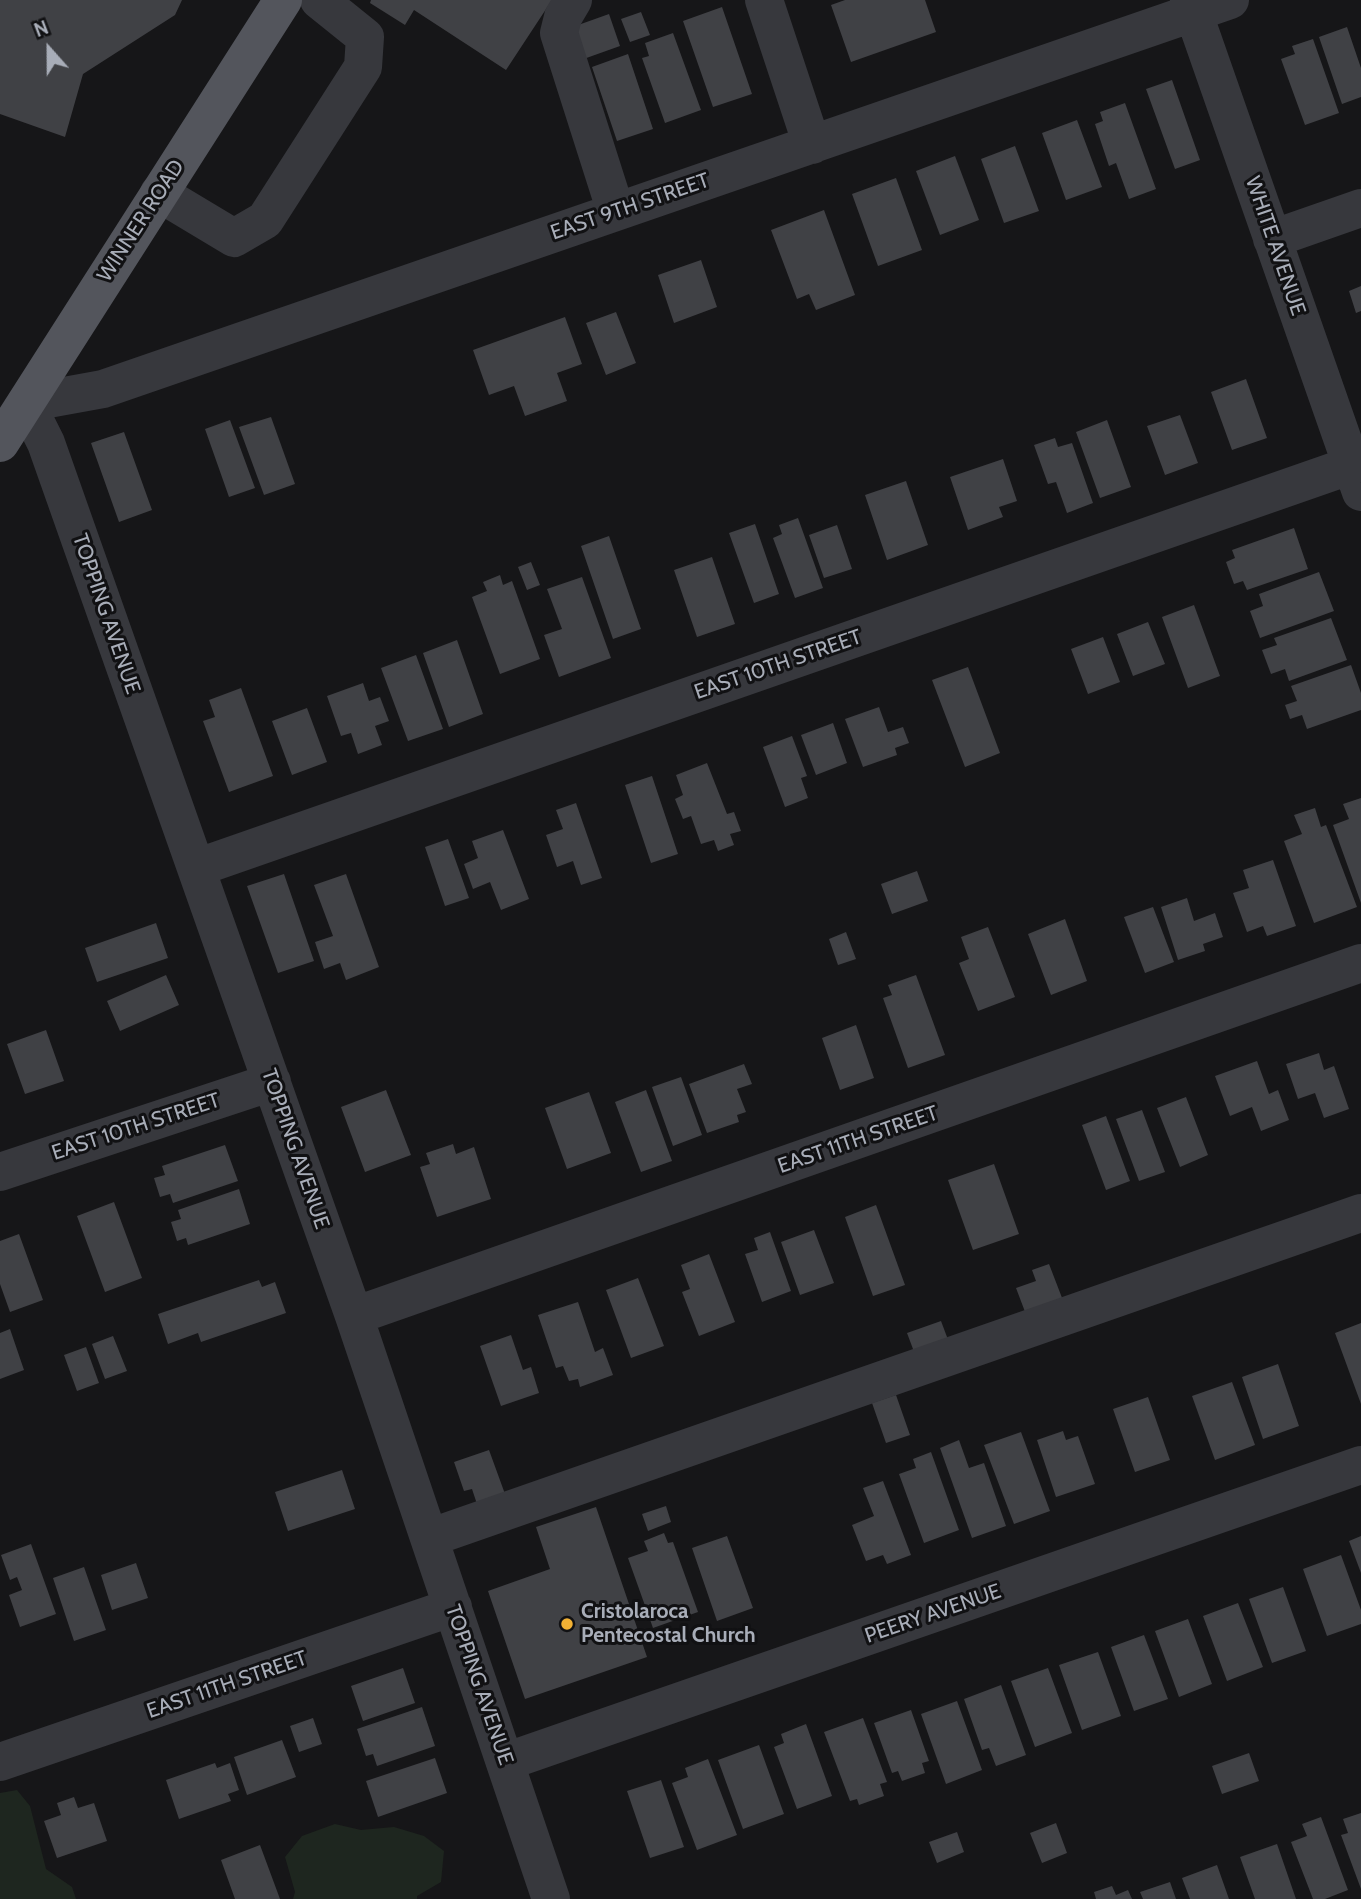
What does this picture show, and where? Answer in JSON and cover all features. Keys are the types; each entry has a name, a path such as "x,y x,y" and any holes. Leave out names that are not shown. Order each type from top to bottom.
{"main road":[{"name":"WINNER ROAD","path":"0,443 283,0"}],"street":[{"path":"159,193 234,239 265,220 363,67 365,37 319,0"},
{"path":"573,0 559,33 616,212"},
{"path":"764,0 812,145"},
{"name":"EAST 9TH STREET","path":"26,403 103,389 812,145 1191,6 1230,0"},
{"name":"WHITE AVENUE","path":"1191,6 1272,239 1358,473"},
{"path":"1272,239 1361,208"},
{"name":"TOPPING AVENUE","path":"26,403 46,443 272,1082 551,1899"},
{"name":"EAST 10TH STREET","path":"195,868 1358,473"},
{"name":"EAST 11TH STREET","path":"354,1316 1361,963"},
{"name":"EAST 10TH STREET","path":"0,1172 272,1082"},
{"path":"429,1538 1361,1213"},
{"name":"PEERY AVENUE","path":"505,1762 1361,1465"},
{"name":"EAST 11TH STREET","path":"0,1762 453,1607"}],"shaded area":[{"path":"17,1790 30,1806 46,1869 72,1887 76,1899 0,1899 0,1793"},
{"path":"335,1824 361,1830 394,1827 424,1836 444,1851 441,1882 417,1896 417,1899 293,1899 295,1892 285,1857 302,1836"}],"building":[{"path":"0,0 182,0 175,15 83,74 65,137 0,114"},
{"path":"371,0 552,0 506,70 414,10 405,25 370,3"},
{"path":"845,0 925,0 936,32 851,62 831,5"},
{"path":"722,7 752,94 713,107 683,21"},
{"path":"641,12 650,35 630,42 621,19"},
{"path":"609,14 620,46 578,61 567,29"},
{"path":"1347,27 1361,68 1361,97 1342,104 1319,37"},
{"path":"673,33 701,110 665,123 642,58 649,56 645,43"},
{"path":"1313,39 1339,113 1305,125 1281,59 1295,54 1292,46"},
{"path":"628,54 653,129 617,141 592,67"},
{"path":"1172,80 1200,160 1175,169 1146,89"},
{"path":"1125,103 1156,189 1129,199 1116,163 1109,166 1095,124 1103,121 1100,112"},
{"path":"1077,120 1102,187 1066,200 1042,133"},
{"path":"1015,146 1039,211 1004,223 981,159"},
{"path":"955,156 979,220 940,235 916,171"},
{"path":"896,178 922,250 878,266 852,194"},
{"path":"824,210 855,295 816,310 809,294 797,299 771,230"},
{"path":"701,260 717,307 674,323 658,275"},
{"path":"1361,286 1361,311 1356,313 1349,291"},
{"path":"616,312 636,363 606,375 586,323"},
{"path":"565,317 582,364 557,373 567,401 525,416 514,386 489,395 473,350"},
{"path":"1246,379 1267,438 1232,450 1211,392"},
{"path":"1180,415 1198,463 1165,475 1147,426"},
{"path":"271,417 295,484 264,495 239,427"},
{"path":"230,420 255,488 229,497 205,429"},
{"path":"1107,420 1131,487 1100,498 1076,432"},
{"path":"124,432 152,510 119,522 91,443"},
{"path":"1055,438 1058,447 1072,443 1093,503 1067,513 1056,482 1048,484 1034,445"},
{"path":"1003,459 1017,501 999,507 1003,517 968,530 950,477"},
{"path":"906,481 928,545 887,560 865,495"},
{"path":"798,518 823,588 795,598 773,538 782,534 779,525"},
{"path":"755,524 779,594 754,603 729,533"},
{"path":"837,525 852,569 824,578 809,535"},
{"path":"1294,528 1308,569 1247,590 1243,581 1234,584 1226,562 1235,558 1232,550"},
{"path":"609,536 641,629 613,639 581,546"},
{"path":"712,557 735,624 697,637 674,570"},
{"path":"531,562 540,585 527,590 518,567"},
{"path":"1319,572 1334,611 1260,638 1250,611 1263,606 1259,594"},
{"path":"500,575 503,585 512,581 540,659 500,674 472,597 487,591 483,582"},
{"path":"582,577 611,658 559,677 544,635 562,629 547,589"},
{"path":"1194,605 1220,676 1188,688 1162,617"},
{"path":"1331,618 1347,660 1289,681 1285,669 1271,674 1262,650 1277,645 1274,638"},
{"path":"1148,622 1165,664 1133,676 1117,634"},
{"path":"1103,637 1120,682 1088,694 1071,649"},
{"path":"457,640 483,714 449,727 423,653"},
{"path":"416,655 443,729 408,741 381,668"},
{"path":"1351,665 1361,693 1361,710 1307,729 1302,715 1290,719 1285,705 1297,701 1291,686"},
{"path":"968,667 1000,753 965,767 932,680"},
{"path":"363,683 369,701 380,697 389,721 375,726 382,745 358,754 351,733 341,736 327,696"},
{"path":"241,688 273,776 229,792 203,721 215,717 209,700"},
{"path":"879,707 888,732 903,727 909,743 895,748 897,755 863,767 845,719"},
{"path":"307,708 327,762 292,775 272,721"},
{"path":"833,723 847,763 816,775 801,735"},
{"path":"792,736 807,776 801,778 808,798 785,807 763,747"},
{"path":"707,763 727,814 734,812 741,831 730,834 734,845 718,851 714,840 701,844 691,816 683,819 675,799 683,795 676,775"},
{"path":"652,776 678,854 651,863 625,785"},
{"path":"1361,798 1361,903 1333,825 1349,819 1343,804"},
{"path":"576,803 602,878 581,885 573,861 557,867 546,835 563,829 556,810"},
{"path":"1315,808 1321,827 1326,825 1357,907 1314,923 1284,841 1302,834 1294,815"},
{"path":"503,830 529,899 501,910 490,882 473,889 464,864 478,858 472,841"},
{"path":"448,839 469,898 445,906 425,847"},
{"path":"1273,860 1296,926 1267,936 1263,926 1247,932 1233,893 1249,888 1243,870"},
{"path":"917,871 928,901 892,914 881,884"},
{"path":"284,874 314,961 278,973 247,886"},
{"path":"346,874 379,967 346,980 340,963 324,969 315,942 333,936 314,885"},
{"path":"1187,898 1194,921 1215,913 1223,937 1203,944 1205,951 1178,960 1161,907"},
{"path":"1153,907 1174,962 1145,973 1124,917"},
{"path":"1065,919 1087,981 1051,995 1028,934"},
{"path":"156,923 168,958 97,982 85,948"},
{"path":"988,927 1015,997 978,1011 959,963 969,959 961,937"},
{"path":"846,932 856,959 838,965 829,939"},
{"path":"166,975 179,1005 120,1031 107,1001"},
{"path":"916,975 945,1055 908,1068 883,998 892,995 888,985"},
{"path":"856,1025 874,1078 840,1090 822,1038"},
{"path":"46,1030 64,1081 25,1094 7,1044"},
{"path":"1319,1053 1324,1070 1334,1066 1349,1109 1324,1118 1315,1093 1298,1099 1286,1064"},
{"path":"1257,1061 1269,1094 1278,1090 1289,1120 1261,1131 1252,1107 1230,1116 1215,1076"},
{"path":"744,1064 752,1084 737,1089 746,1112 737,1115 739,1122 707,1133 689,1084"},
{"path":"681,1077 702,1135 673,1146 652,1087"},
{"path":"386,1090 411,1155 365,1172 341,1107"},
{"path":"646,1090 672,1161 641,1172 615,1102"},
{"path":"589,1092 611,1153 567,1169 545,1108"},
{"path":"1186,1097 1208,1155 1180,1167 1157,1108"},
{"path":"1142,1110 1165,1172 1139,1181 1116,1119"},
{"path":"1106,1116 1130,1181 1106,1190 1082,1125"},
{"path":"453,1144 456,1154 474,1147 491,1199 437,1217 420,1167 430,1164 426,1153"},
{"path":"225,1145 238,1181 173,1203 170,1194 160,1197 154,1178 165,1175 162,1166"},
{"path":"994,1164 1019,1234 973,1250 948,1180"},
{"path":"239,1189 250,1224 188,1245 186,1238 177,1241 171,1222 181,1219 178,1210"},
{"path":"114,1202 142,1278 105,1292 77,1216"},
{"path":"876,1205 905,1285 873,1296 845,1217"},
{"path":"814,1230 834,1283 800,1295 781,1242"},
{"path":"770,1232 791,1291 762,1302 745,1254 758,1250 754,1238"},
{"path":"19,1234 43,1300 10,1312 0,1284 0,1241"},
{"path":"709,1254 735,1322 699,1336 682,1292 690,1289 681,1265"},
{"path":"1049,1264 1064,1303 1027,1317 1016,1288 1036,1281 1032,1270"},
{"path":"638,1278 664,1346 631,1358 606,1290"},
{"path":"259,1280 262,1287 275,1282 286,1313 201,1342 198,1333 168,1344 158,1314"},
{"path":"578,1302 595,1352 603,1348 613,1375 580,1387 578,1379 569,1381 563,1366 556,1368 538,1315"},
{"path":"941,1321 950,1345 916,1357 907,1333"},
{"path":"1361,1323 1361,1404 1335,1333"},
{"path":"10,1329 24,1370 0,1379 0,1333"},
{"path":"511,1335 523,1370 531,1367 539,1393 501,1406 480,1346"},
{"path":"113,1336 127,1371 105,1379 92,1344"},
{"path":"86,1347 99,1383 77,1391 64,1355"},
{"path":"1278,1364 1299,1426 1263,1439 1242,1377"},
{"path":"1232,1382 1255,1445 1215,1460 1192,1396"},
{"path":"896,1395 910,1435 886,1443 872,1403"},
{"path":"1148,1397 1170,1460 1135,1472 1113,1409"},
{"path":"1063,1431 1066,1440 1078,1436 1095,1484 1056,1497 1037,1440"},
{"path":"1021,1432 1050,1511 1014,1524 984,1445"},
{"path":"959,1440 969,1468 984,1463 1006,1526 972,1538 940,1448"},
{"path":"489,1450 505,1494 477,1504 472,1489 464,1491 454,1462"},
{"path":"931,1452 959,1530 924,1543 899,1474 916,1468 913,1459"},
{"path":"342,1470 355,1509 288,1531 275,1492"},
{"path":"883,1481 911,1555 887,1564 883,1555 866,1561 852,1525 874,1516 863,1488"},
{"path":"666,1506 671,1522 648,1531 642,1514"},
{"name":"Cristolaroca Pentecostal Church","path":"596,1507 647,1657 525,1699 488,1591 550,1569 536,1527"},
{"path":"664,1533 668,1543 673,1542 698,1612 653,1628 628,1558 648,1551 644,1541"},
{"path":"727,1536 753,1608 717,1621 692,1548"},
{"path":"1361,1536 1361,1573 1349,1541"},
{"path":"31,1544 56,1614 20,1627 9,1595 22,1590 17,1577 10,1580 1,1555"},
{"path":"1341,1555 1361,1610 1361,1624 1327,1636 1303,1569"},
{"path":"136,1563 148,1598 112,1610 101,1575"},
{"path":"84,1567 106,1630 74,1641 53,1578"},
{"path":"1283,1587 1306,1651 1272,1663 1249,1599"},
{"path":"1238,1603 1263,1667 1227,1681 1203,1616"},
{"path":"1188,1619 1212,1684 1179,1697 1155,1631"},
{"path":"1144,1635 1168,1699 1134,1711 1111,1647"},
{"path":"1098,1652 1121,1716 1082,1730 1059,1665"},
{"path":"403,1668 415,1703 363,1721 351,1686"},
{"path":"1048,1668 1072,1733 1035,1747 1011,1681"},
{"path":"1001,1685 1026,1755 996,1766 989,1748 982,1750 964,1699"},
{"path":"957,1701 982,1770 946,1784 921,1714"},
{"path":"422,1707 435,1746 377,1766 373,1754 366,1756 357,1729"},
{"path":"911,1710 929,1761 922,1763 925,1773 902,1781 898,1771 892,1773 874,1723"},
{"path":"313,1718 322,1744 299,1752 290,1726"},
{"path":"863,1718 887,1782 880,1784 884,1796 859,1805 857,1799 850,1801 824,1732"},
{"path":"806,1724 832,1796 797,1809 774,1747 784,1743 781,1734"},
{"path":"282,1740 296,1777 247,1795 234,1757"},
{"path":"759,1745 784,1814 743,1829 718,1760"},
{"path":"1249,1753 1259,1781 1222,1794 1212,1766"},
{"path":"435,1758 447,1793 378,1817 366,1781"},
{"path":"708,1759 737,1835 697,1850 672,1783 688,1777 685,1768"},
{"path":"215,1763 217,1768 230,1763 239,1790 228,1794 231,1801 179,1819 166,1780"},
{"path":"661,1780 684,1847 650,1858 627,1791"},
{"path":"74,1797 78,1808 94,1803 107,1841 57,1858 44,1821 61,1815 57,1803"},
{"path":"1361,1813 1361,1889 1341,1835 1348,1833 1343,1819"},
{"path":"1321,1817 1348,1890 1325,1899 1313,1899 1291,1842 1307,1836 1302,1824"},
{"path":"1056,1823 1067,1853 1042,1863 1030,1833"},
{"path":"957,1832 964,1852 937,1863 929,1842"},
{"path":"1277,1844 1296,1899 1255,1899 1240,1857"},
{"path":"260,1845 280,1899 235,1899 221,1860"},
{"path":"1217,1865 1229,1899 1190,1899 1182,1878"},
{"path":"1170,1882 1176,1899 1143,1899 1140,1892"},
{"path":"1112,1886 1116,1895 1128,1890 1132,1899 1096,1899 1094,1892"}],"place":[{"name":"Cristolaroca Pentecostal Church","path":"567,1624"}]}
